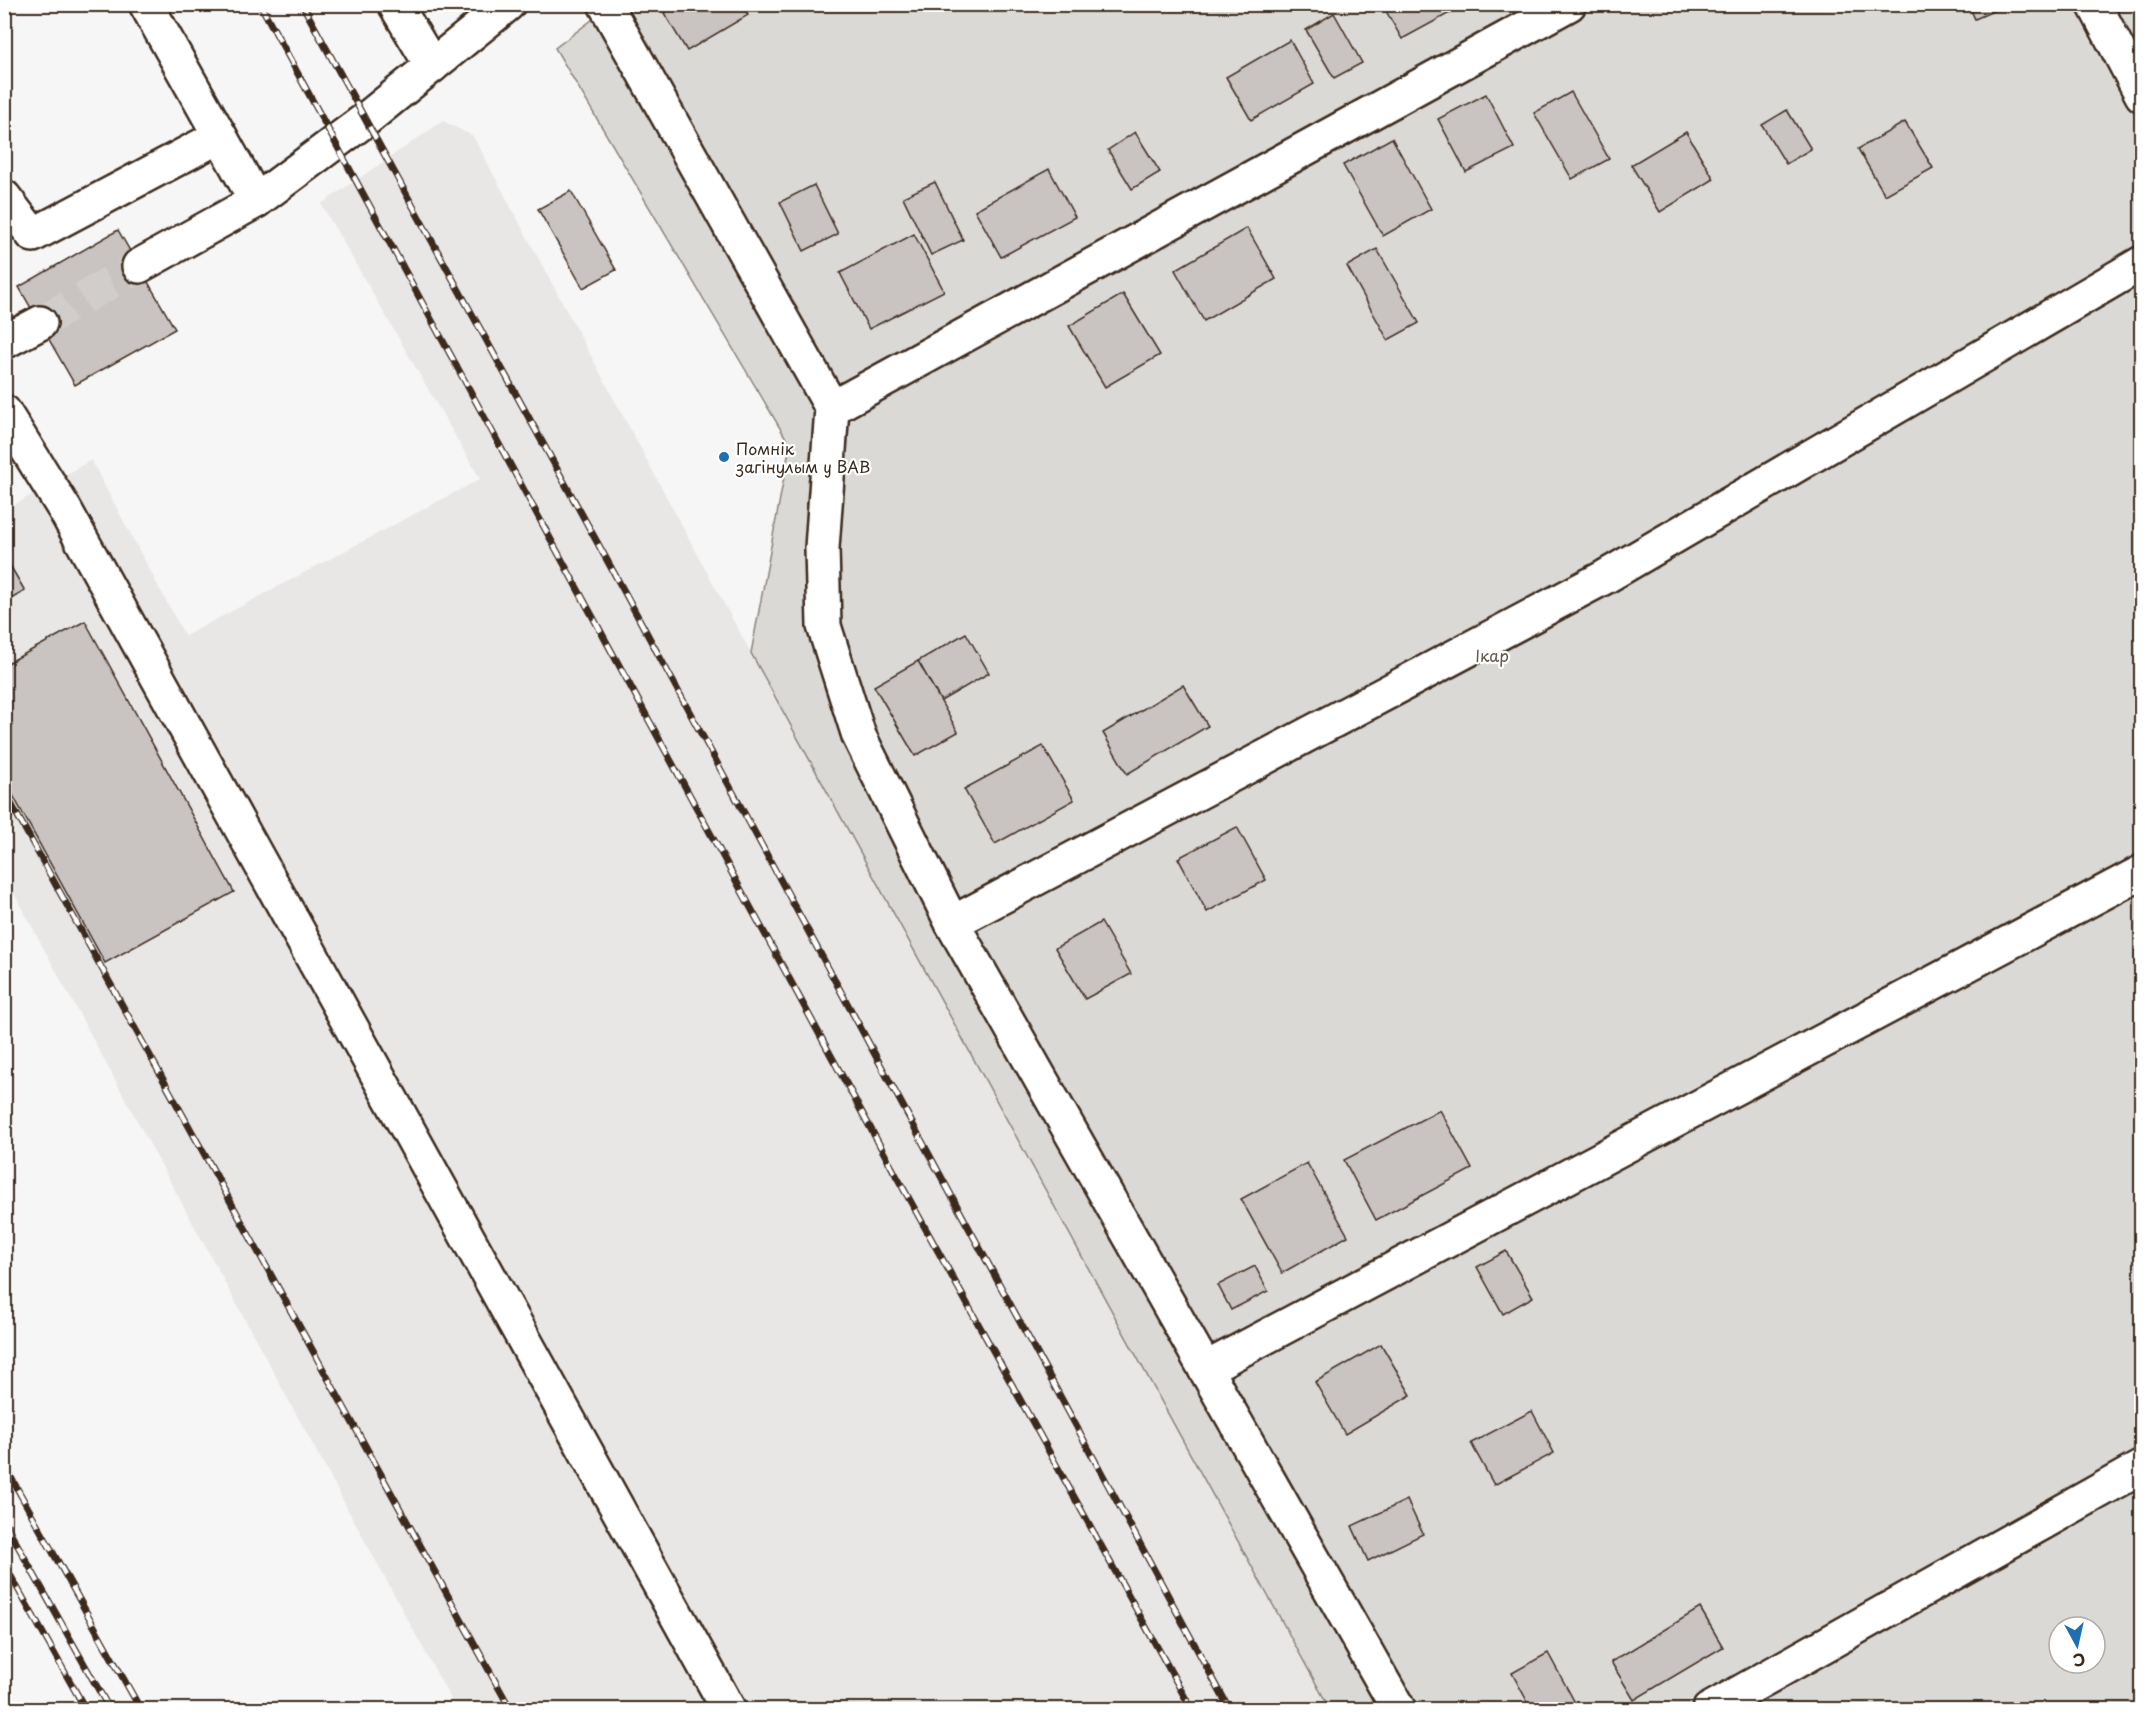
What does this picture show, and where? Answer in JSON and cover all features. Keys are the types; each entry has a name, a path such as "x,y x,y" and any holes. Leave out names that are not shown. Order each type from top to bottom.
{"street":[{"path":"146,4 256,201"},
{"path":"395,4 432,66"},
{"path":"139,266 256,201 365,120 508,4"},
{"path":"605,4 832,408 822,548 824,626 860,736 952,923 1399,1710"},
{"path":"832,408 1569,4"},
{"path":"2094,4 2142,95"},
{"path":"4,197 33,235 220,136"},
{"path":"952,923 1605,577 2142,263"},
{"path":"4,342 40,323"},
{"path":"4,412 65,510 729,1710"},
{"path":"1205,1369 2142,872"},
{"path":"1709,1710 2142,1467"}],"shaded area":[{"path":"443,121 473,136 715,587 1330,1709 456,1709 5,877 4,511 91,460 185,636 480,479 321,204"}],"green space":[{"name":"Ікар","path":"613,4 2141,5 2141,1709 1330,1709 751,653 790,445 555,48"}],"building":[{"path":"678,4 742,4 748,15 687,51 664,13"},
{"path":"1382,4 1457,4 1459,8 1402,39"},
{"path":"1968,4 2004,4 2005,6 1975,19"},
{"path":"1334,13 1362,63 1334,78 1306,30"},
{"path":"1290,40 1314,84 1251,120 1226,77"},
{"path":"1571,92 1609,159 1572,179 1534,113"},
{"path":"1486,94 1514,148 1466,172 1438,119"},
{"path":"1787,110 1811,149 1786,164 1762,125"},
{"path":"1905,122 1933,168 1885,195 1858,149"},
{"path":"1135,132 1160,172 1132,189 1108,150"},
{"path":"1686,132 1714,179 1660,212 1631,165"},
{"path":"1392,138 1431,209 1383,236 1343,165"},
{"path":"1049,169 1075,217 1001,257 975,210"},
{"path":"935,182 963,240 931,255 903,197"},
{"path":"814,185 838,234 804,251 780,202"},
{"path":"571,191 616,270 583,288 538,209"},
{"path":"1247,228 1276,279 1204,321 1175,270"},
{"path":"118,230 175,329 75,385 19,287"},
{"path":"914,234 944,291 869,329 840,273"},
{"path":"1377,249 1419,323 1388,340 1347,266"},
{"path":"1123,294 1160,355 1105,387 1069,326"},
{"path":"4,555 25,591 4,603"},
{"path":"85,621 234,892 105,963 4,779 4,665"},
{"path":"966,633 989,673 941,701 918,661"},
{"path":"918,661 958,732 915,756 874,686"},
{"path":"1183,685 1208,726 1127,774 1103,733"},
{"path":"1043,746 1074,800 995,844 964,789"},
{"path":"1237,827 1266,880 1207,912 1178,858"},
{"path":"1101,922 1131,974 1085,999 1055,948"},
{"path":"1440,1110 1472,1169 1376,1220 1344,1160"},
{"path":"1307,1163 1348,1236 1282,1273 1241,1199"},
{"path":"1506,1251 1533,1297 1503,1314 1477,1267"},
{"path":"1255,1266 1268,1291 1231,1310 1218,1285"},
{"path":"1381,1344 1411,1395 1345,1434 1315,1382"},
{"path":"1532,1411 1554,1453 1494,1485 1471,1443"},
{"path":"1407,1500 1423,1534 1368,1561 1352,1526"},
{"path":"1700,1608 1723,1647 1634,1700 1611,1662"},
{"path":"1548,1653 1579,1710 1532,1710 1512,1673"}],"tunnel":[{"path":"40,323 139,266"}],"railway":[{"path":"260,4 897,1177 1192,1710"},
{"path":"302,4 625,593 1230,1710"},
{"path":"4,791 511,1710"},
{"path":"4,1465 141,1710"},
{"path":"4,1521 110,1710"},
{"path":"4,1564 86,1710"}],"place":[{"name":"Помнік загінулым у ВАВ","path":"724,457"}]}
